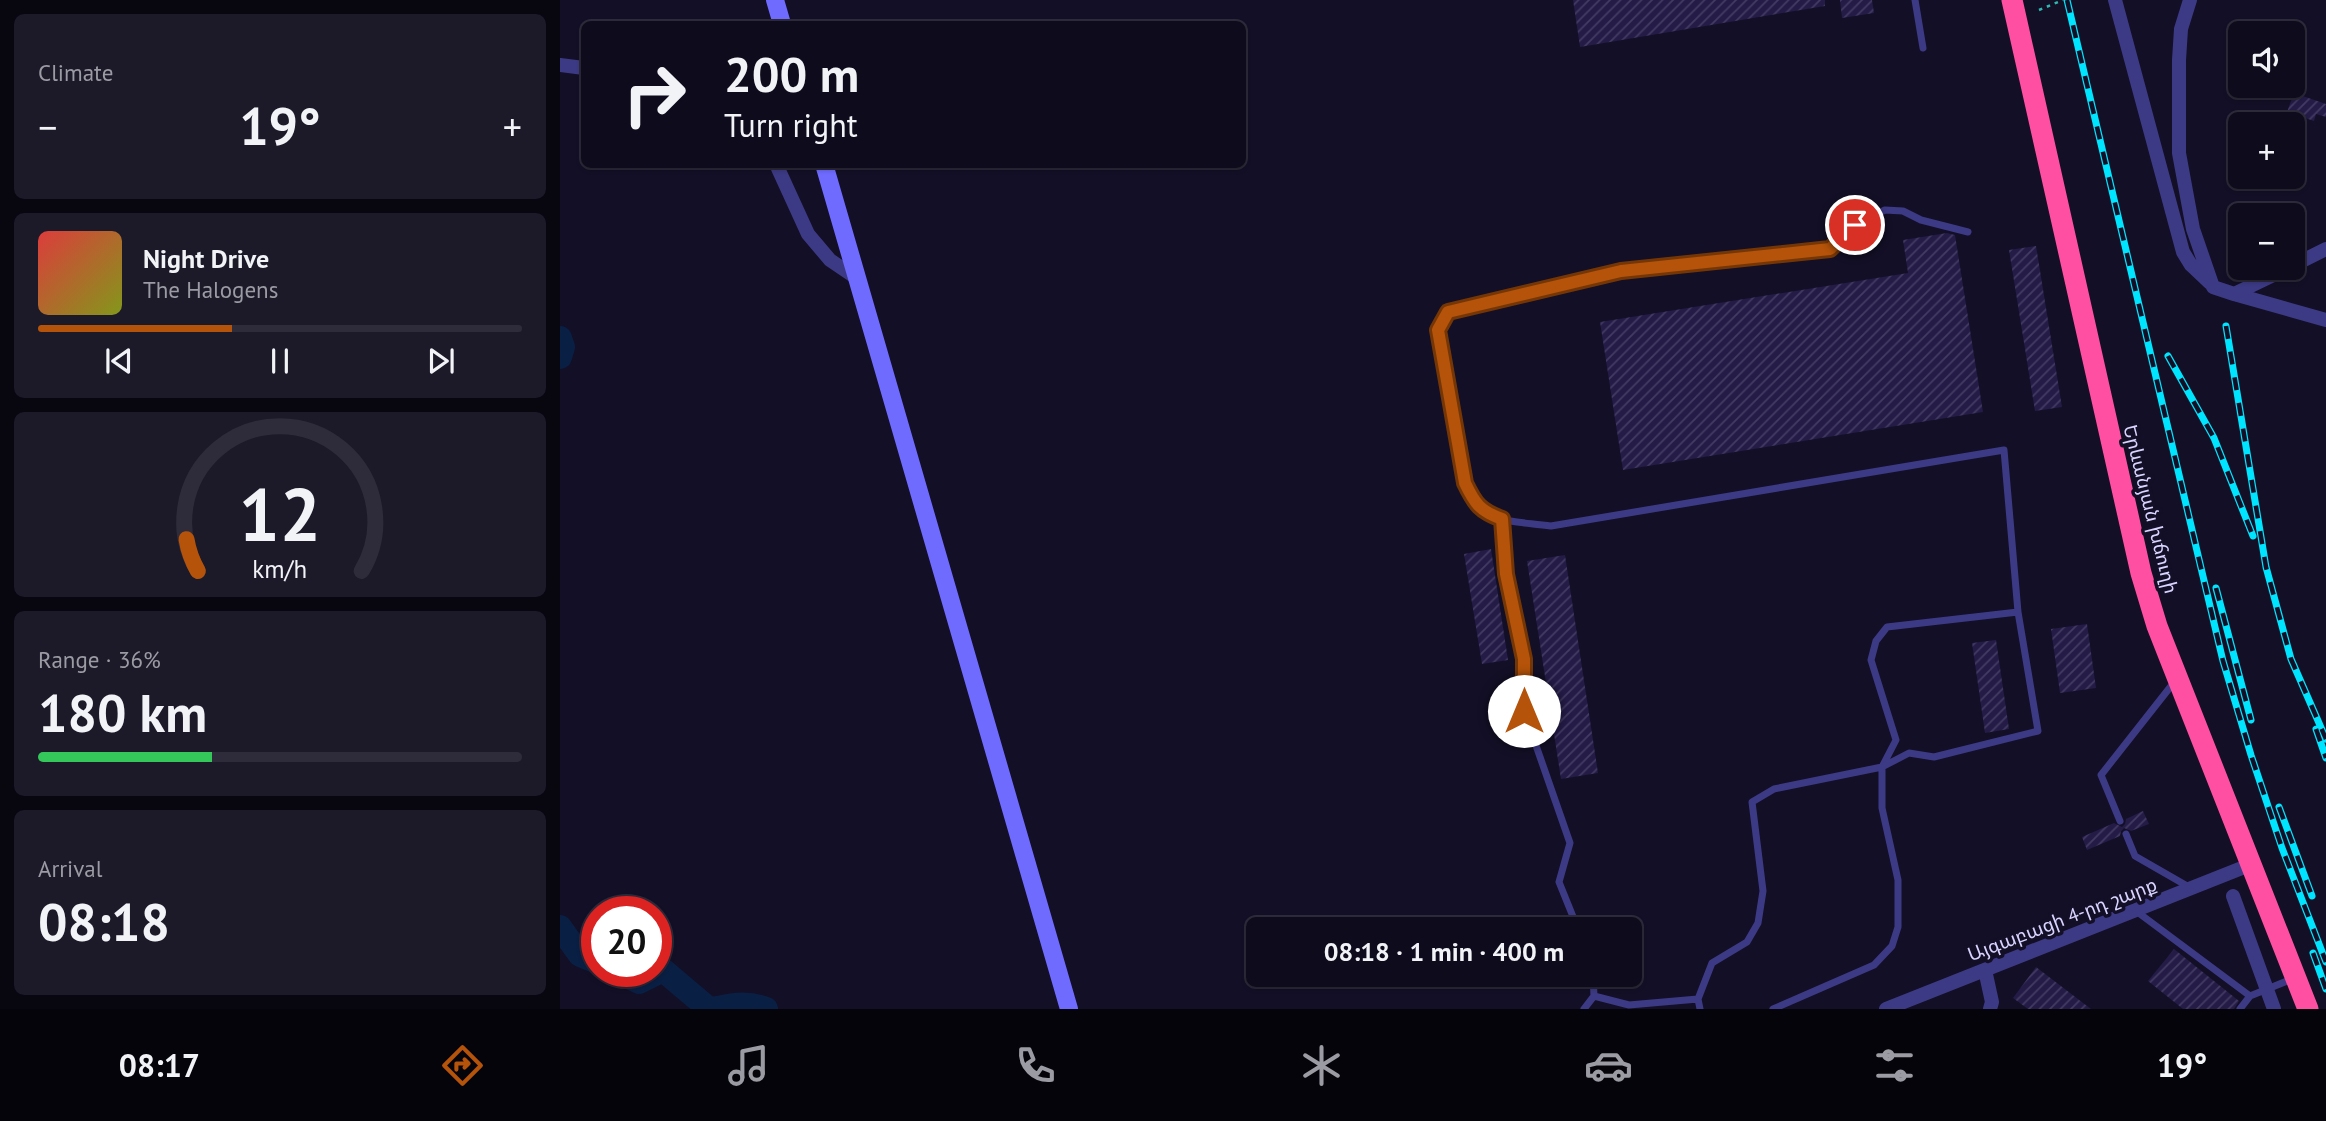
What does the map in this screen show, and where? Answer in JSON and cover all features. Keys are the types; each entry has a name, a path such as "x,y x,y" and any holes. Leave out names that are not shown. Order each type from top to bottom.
{"highway":[{"name":"Երևանյան խճուղի","path":"2012,0 2141,573 2157,626 2308,1009"}],"street":[{"path":"775,0 781,21"},
{"path":"2115,0 2182,252 2213,287 2326,320"},
{"path":"2190,0 2181,29 2179,50 2179,153 2193,229 2213,287"},
{"path":"560,65 581,68"},
{"path":"778,168 808,234 830,260 855,277"},
{"path":"825,168 1069,1009"},
{"path":"2305,260 2326,249"},
{"path":"2234,294 2263,280"},
{"name":"Այգաբացի 4-րդ շարք","path":"1886,1009 2252,864"},
{"path":"2233,896 2274,1009"},
{"path":"1985,970 1992,1002 1990,1009"}],"lane":[{"path":"1915,0 1923,48"},
{"path":"1700,1009 1698,999 1712,962 1748,942 1758,923 1763,891 1752,802 1773,789 1882,767 1909,753 1934,757 2038,732 2018,612 2004,450 1551,526 1502,519 1486,513 1474,501 1465,483 1438,330 1448,312 1621,271 1830,249 1855,225 1885,210 1903,211 1921,220 1968,232"},
{"path":"1502,519 1506,574 1524,659 1524,711 1570,843 1559,882 1573,917"},
{"path":"1773,1009 1874,965 1892,946 1898,927 1898,880 1882,808 1882,767 1896,740 1871,660 1876,641 1888,627 2018,612"},
{"path":"2120,821 2101,775 2178,678"},
{"path":"2126,834 2135,856 2192,889"},
{"path":"2137,911 2250,996"},
{"path":"2240,1009 2250,996 2296,977"},
{"path":"1584,1009 1594,996 1594,987"},
{"path":"1594,996 1629,1005 1698,999"}],"path":[{"path":"2039,10 2063,0"}],"building":[{"path":"1573,0 1825,0 1825,6 1580,47"},
{"path":"1840,0 1872,0 1874,13 1842,18"},
{"path":"2305,97 2326,104 2326,117 2316,114 2314,121 2305,118 2305,112 2287,112 2292,98"},
{"path":"1947,233 1955,235 1983,412 1623,470 1600,322 1908,273 1903,240"},
{"path":"2036,246 2062,407 2035,411 2009,250"},
{"path":"1491,549 1508,660 1482,664 1464,554"},
{"path":"1565,555 1598,773 1561,779 1527,561"},
{"path":"2087,624 2096,688 2060,693 2051,629"},
{"path":"1996,640 2009,729 1985,733 1972,643"},
{"path":"2143,811 2149,824 2131,831 2124,828 2120,836 2087,850 2082,837 2114,823 2122,827 2126,819"},
{"path":"2174,949 2239,1001 2234,1009 2183,1009 2148,981"},
{"path":"2036,967 2091,1009 2028,1009 2013,998"}],"waterway":[{"path":"560,338 563,347 560,357"},
{"path":"560,927 581,955"},
{"path":"672,978 709,1009"},
{"path":"712,1009 745,1004 766,1009"}],"railway":[{"path":"2067,0 2223,661 2282,848 2326,962"},
{"path":"2226,326 2266,567 2291,659 2326,739"},
{"path":"2168,356 2214,438 2253,536"},
{"path":"2216,588 2251,720"},
{"path":"2316,729 2326,758"},
{"path":"2279,807 2312,896"},
{"path":"2313,953 2326,989"}],"route":[{"path":"1524,711 1524,659 1506,574 1502,519 1486,513 1474,501 1465,483 1438,330 1448,312 1621,271 1830,249 1855,225"}]}
